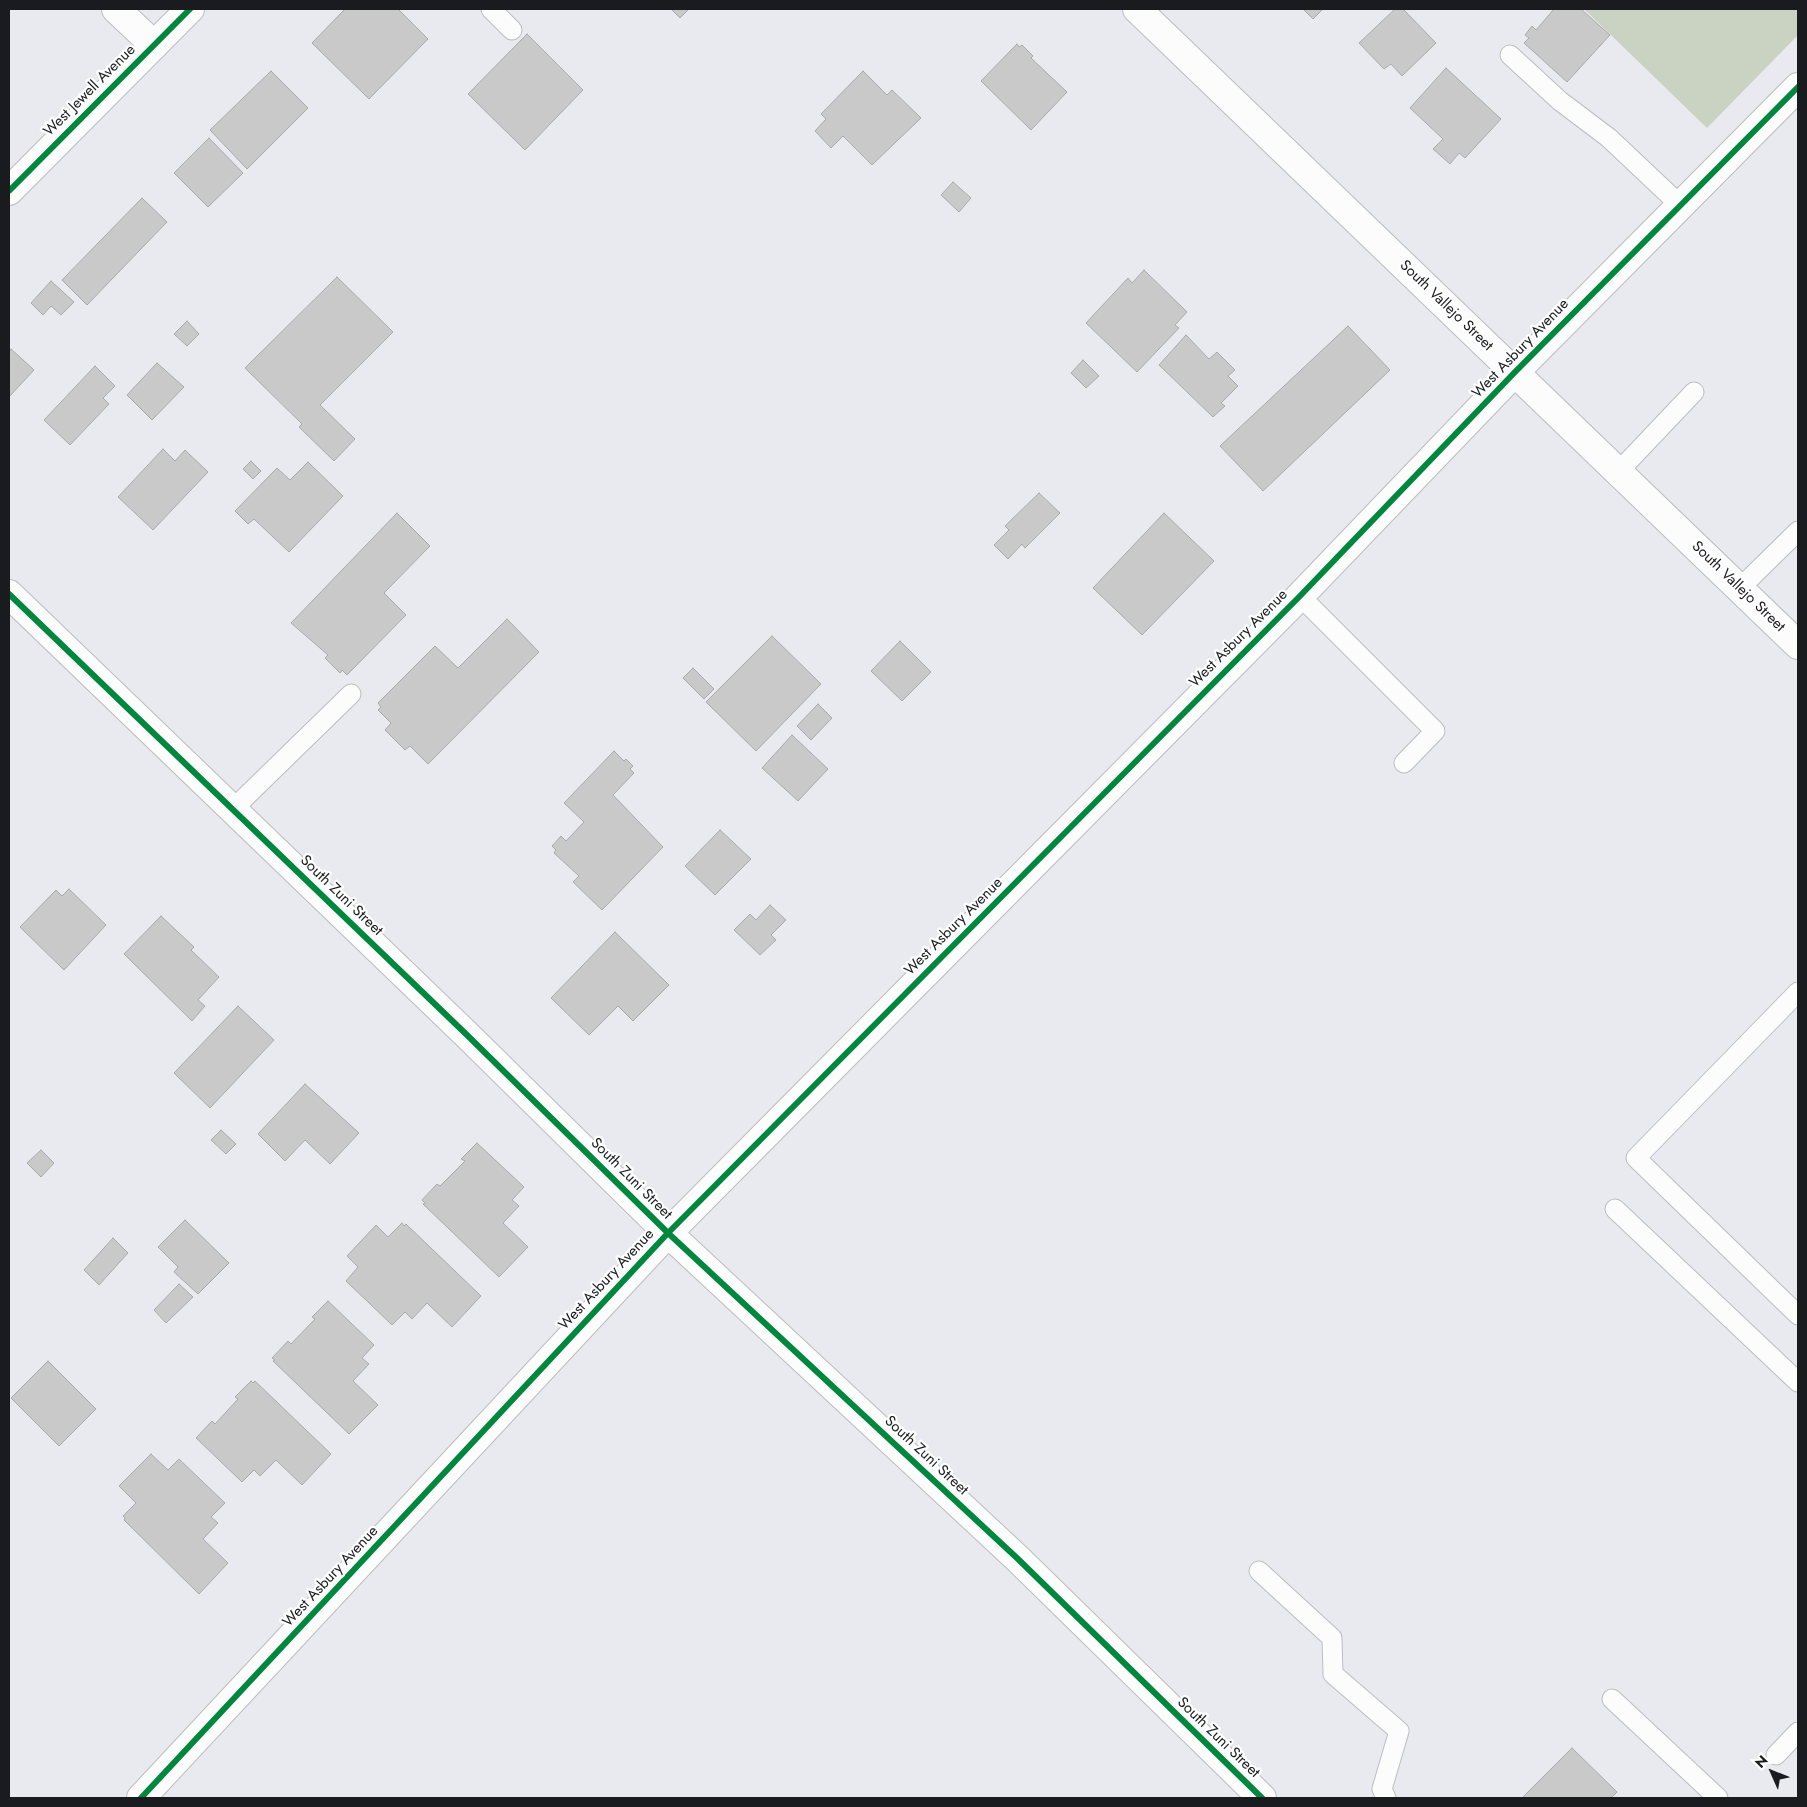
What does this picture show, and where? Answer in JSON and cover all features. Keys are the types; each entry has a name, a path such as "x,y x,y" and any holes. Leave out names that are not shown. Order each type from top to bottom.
{"street":[{"path":"116,9 154,45"},
{"name":"West Jewell Avenue","path":"9,191 190,9"},
{"name":"South Vallejo Street","path":"1137,9 1798,645"},
{"name":"West Asbury Avenue","path":"141,1798 668,1233 1300,596 1515,372 1798,87"},
{"name":"South Zuni Street","path":"9,594 467,1035 668,1233 1018,1559 1249,1794"}],"lane":[{"path":"491,9 512,30"},
{"path":"1510,55 1560,101 1610,138 1680,205"},
{"path":"1619,471 1694,392"},
{"path":"1740,588 1798,531"},
{"path":"1300,596 1435,731 1404,763"},
{"path":"232,810 351,694"},
{"path":"1798,992 1636,1158 1798,1315"},
{"path":"1615,1209 1798,1382"},
{"path":"1258,1571 1332,1638 1333,1674 1399,1731 1382,1789 1386,1798"},
{"path":"1612,1699 1718,1798"},
{"path":"1776,1755 1798,1732"}],"green space":[{"path":"1584,9 1798,9 1798,35 1707,128"}],"building":[{"path":"345,9 398,9 428,39 369,99 312,43"},
{"path":"671,9 689,9 680,18"},
{"path":"1303,9 1323,9 1313,19"},
{"path":"1395,9 1403,9 1436,43 1402,76 1391,64 1384,69 1359,43"},
{"path":"1554,9 1581,9 1610,35 1567,82 1524,43 1529,38 1525,35 1532,26 1536,30"},
{"path":"527,34 583,90 525,150 468,94"},
{"path":"1017,44 1019,47 1022,45 1033,56 1031,58 1067,92 1031,130 981,81"},
{"path":"1446,68 1501,119 1465,158 1459,153 1450,164 1433,149 1443,139 1410,108"},
{"path":"271,71 308,108 247,169 210,130"},
{"path":"863,71 887,95 892,90 921,118 872,165 843,136 831,148 815,131 826,119 821,114"},
{"path":"209,138 243,173 208,207 174,173"},
{"path":"953,182 971,198 959,212 941,195"},
{"path":"142,198 167,222 87,305 62,280"},
{"path":"1144,270 1187,312 1175,325 1179,328 1137,372 1086,323 1128,278 1132,283"},
{"path":"337,277 393,332 320,405 355,439 334,461 299,427 302,424 245,368"},
{"path":"51,281 74,302 61,315 51,306 43,315 31,303"},
{"path":"187,321 199,334 187,346 174,334"},
{"path":"1348,326 1390,370 1263,491 1220,446"},
{"path":"1186,335 1209,359 1217,352 1235,370 1228,376 1238,386 1221,403 1225,406 1213,417 1159,365"},
{"path":"11,349 34,370 9,397 9,352"},
{"path":"1083,360 1099,376 1086,388 1071,373"},
{"path":"157,363 184,387 152,420 127,395"},
{"path":"95,366 115,386 103,398 109,404 70,445 44,420"},
{"path":"163,449 175,461 185,450 208,472 153,530 118,497"},
{"path":"251,461 261,471 253,479 243,469"},
{"path":"308,462 343,496 289,552 254,519 248,524 235,511 277,468 290,480"},
{"path":"1039,493 1060,513 1025,548 1022,544 1008,559 994,545 1009,530 1005,526"},
{"path":"397,513 430,546 384,593 406,615 347,675 342,670 340,673 325,658 328,655 291,623"},
{"path":"1164,513 1214,561 1142,635 1093,588"},
{"path":"507,619 539,652 428,764 410,746 405,750 385,730 391,723 378,710 381,707 378,703 435,646 458,668"},
{"path":"772,636 821,684 756,751 706,702"},
{"path":"900,641 931,672 902,701 871,671"},
{"path":"693,668 714,689 704,699 683,678"},
{"path":"818,704 832,718 811,740 797,726"},
{"path":"792,735 828,769 798,801 762,768"},
{"path":"614,751 624,761 626,759 633,766 630,769 634,773 613,795 663,847 602,910 573,882 579,876 554,853 556,850 552,846 561,836 566,841 584,822 564,803"},
{"path":"720,830 751,859 715,895 685,866"},
{"path":"69,889 106,925 64,970 20,927 56,890 62,896"},
{"path":"770,905 786,920 771,935 776,940 760,955 734,930 750,914 756,920"},
{"path":"161,916 194,947 191,950 219,977 198,1000 205,1006 192,1021 124,954"},
{"path":"615,932 669,985 633,1021 618,1006 589,1035 551,998"},
{"path":"238,1006 274,1040 210,1108 174,1073"},
{"path":"305,1084 359,1133 330,1164 305,1140 285,1161 258,1134"},
{"path":"221,1130 236,1144 226,1154 211,1140"},
{"path":"477,1143 524,1187 512,1200 519,1206 503,1223 528,1247 499,1277 423,1204 425,1203 422,1200 437,1184 440,1186 465,1161 461,1159"},
{"path":"41,1150 54,1163 41,1177 27,1163"},
{"path":"185,1220 229,1263 198,1294 174,1272 178,1267 158,1247"},
{"path":"402,1223 404,1226 406,1224 481,1296 452,1327 427,1303 412,1319 405,1312 392,1325 346,1281 358,1267 347,1256 376,1225 388,1237"},
{"path":"113,1238 128,1253 99,1285 84,1270"},
{"path":"179,1284 193,1297 166,1323 154,1310"},
{"path":"328,1301 374,1345 362,1358 369,1364 353,1381 378,1405 349,1434 272,1358 288,1341 291,1344 315,1319 312,1317"},
{"path":"48,1361 96,1409 59,1446 11,1398"},
{"path":"251,1381 253,1383 255,1381 331,1454 302,1485 276,1460 260,1476 254,1470 242,1482 196,1438 212,1421 215,1424 238,1399 235,1397"},
{"path":"151,1454 168,1470 179,1459 225,1503 211,1517 218,1523 203,1539 228,1563 199,1594 124,1520 123,1516 136,1503 119,1486"},
{"path":"1572,1748 1617,1792 1611,1798 1522,1798"}],"cycle path":[{"path":"9,191 190,9"},
{"path":"141,1798 668,1233 1300,596 1515,372 1798,87"},
{"path":"9,594 467,1035 668,1233 1018,1559 1262,1798"}]}
